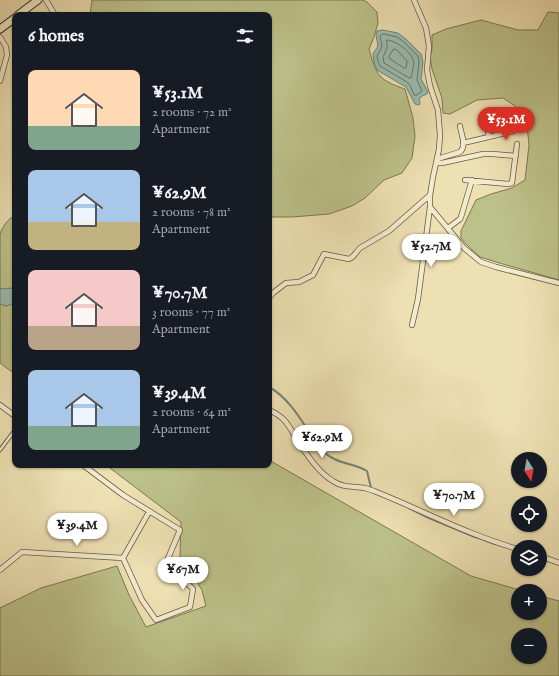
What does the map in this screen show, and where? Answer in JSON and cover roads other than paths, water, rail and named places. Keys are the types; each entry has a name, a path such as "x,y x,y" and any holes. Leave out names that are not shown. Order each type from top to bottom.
{"main road":[{"path":"22,12 38,0"},
{"path":"0,29 12,20"}],"street":[{"path":"46,0 53,12"},
{"path":"412,325 418,298 430,207 430,196 439,149 440,135 438,110 430,86 427,70 429,46 426,28 414,0"},
{"path":"0,38 6,47 7,55 0,81"},
{"path":"463,142 514,131 516,129 512,113"},
{"path":"485,118 489,137"},
{"path":"437,161 460,152 463,148 460,126"},
{"path":"465,180 508,184 512,183 517,144"},
{"path":"437,161 442,164 483,154 516,156"},
{"path":"448,228 461,217 472,180"},
{"path":"272,294 286,283 299,282 313,276 324,254 349,259 353,258 360,248 389,231 430,196"},
{"path":"430,207 464,248 481,262 559,282"},
{"path":"0,405 12,414"},
{"path":"272,412 281,417 289,426 315,465 333,482 350,487 366,488 489,541 511,547"},
{"path":"87,468 124,495 180,530 166,563 193,589 190,607 156,620 142,600 122,558"},
{"path":"122,558 150,512"},
{"path":"0,570 22,552 122,558"},
{"path":"547,559 559,563"}],"lane":[{"path":"0,450 12,434"}],"water":[{"path":"383,30 398,33 421,54 423,62 421,79 428,92 420,98 419,105 415,104 406,87 377,70 373,54 378,46 376,35 377,31"},
{"path":"12,288 12,304 6,306 0,304 0,289"}],"waterway":[{"path":"272,389 289,403 325,453 330,457 367,471 372,489"},
{"path":"409,508 429,518 495,544"}]}
